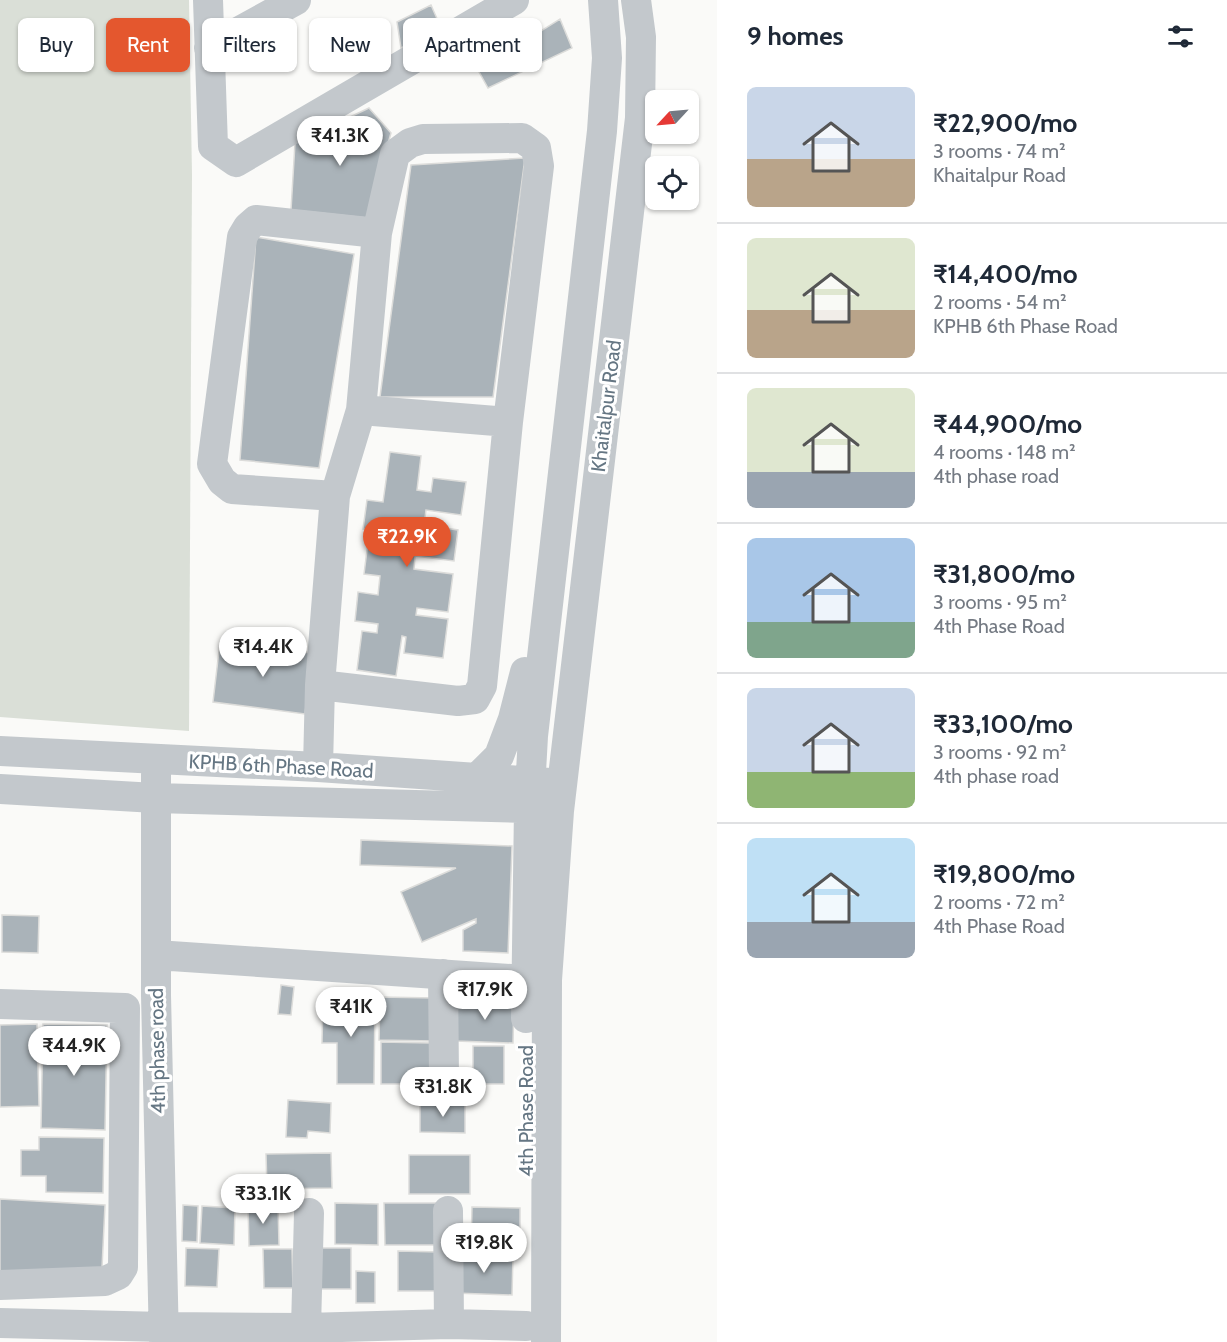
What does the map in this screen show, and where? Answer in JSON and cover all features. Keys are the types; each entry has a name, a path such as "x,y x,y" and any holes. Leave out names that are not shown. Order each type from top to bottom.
{"street":[{"path":"208,0 208,18"},
{"path":"263,18 296,0"},
{"path":"210,72 213,146 236,162 514,0"},
{"name":"Khaitalpur Road","path":"530,795 533,736 602,131 607,58 603,0"},
{"name":"Khaitalpur Road","path":"560,798 640,118 641,36 636,0"},
{"path":"318,767 320,684 335,496 361,410 377,233 395,154 410,143 423,139 522,138 536,148 539,166 508,422 482,686 475,699 458,701 320,684"},
{"path":"335,496 232,489 222,481 212,464 242,237 256,220 377,233"},
{"path":"361,410 508,422"},
{"path":"477,778 500,756 527,667 544,636"},
{"name":"KPHB 6th Phase Road","path":"0,751 318,767 477,778 530,795"},
{"name":"4th phase road","path":"156,759 156,955 164,1335"},
{"name":"KPHB 6th Phase Road","path":"0,789 155,798 530,795 560,798"},
{"name":"4th Phase Road","path":"530,795 526,980 533,1337"},
{"name":"4th Phase Road","path":"533,1337 547,980 560,798"},
{"path":"156,955 526,980"},
{"path":"444,974 444,1077"},
{"path":"0,1004 125,1008 123,1267 118,1275 105,1281 0,1285"},
{"path":"448,1211 449,1324"},
{"path":"306,1328 309,1213"},
{"path":"0,1323 164,1335 306,1328 385,1334 449,1324 533,1337"}],"shaded area":[{"path":"0,0 189,0 189,18 106,18 106,72 190,72 190,58 192,175 189,731 0,717"}],"building":[{"path":"431,5 437,18 405,18"},
{"path":"403,19 403,47 401,48 397,22"},
{"path":"560,19 572,48 542,62 542,30"},
{"path":"479,72 522,72 488,88"},
{"path":"369,108 391,133 367,218 291,210 295,143"},
{"path":"525,158 493,397 380,397 411,165"},
{"path":"256,237 354,254 319,468 240,460"},
{"path":"390,452 421,456 417,490 431,492 433,478 466,482 461,515 426,510 424,525 458,530 454,561 415,556 414,569 453,574 448,612 417,608 416,615 448,619 443,658 404,653 406,637 402,636 396,676 357,670 362,631 377,633 378,624 355,621 358,592 378,595 380,576 364,574 368,542 397,546 398,534 363,529 367,500 383,502"},
{"path":"220,642 312,653 305,714 213,702"},
{"path":"361,840 512,846 508,953 463,951 463,930 476,923 476,919 422,942 401,892 456,868 360,865"},
{"path":"2,915 39,916 38,953 2,952"},
{"path":"281,985 294,987 291,1015 278,1014"},
{"path":"380,997 435,998 434,1041 379,1040"},
{"path":"323,999 375,999 374,1084 337,1084 337,1043 322,1043"},
{"path":"457,999 514,1001 513,1043 456,1041"},
{"path":"37,1024 39,1106 0,1107 0,1025"},
{"path":"43,1024 107,1025 105,1130 41,1128"},
{"path":"381,1042 431,1043 430,1084 381,1084"},
{"path":"473,1046 504,1046 504,1084 473,1084"},
{"path":"288,1100 331,1103 330,1133 308,1131 307,1138 286,1137"},
{"path":"420,1104 465,1104 465,1133 420,1132"},
{"path":"39,1137 104,1138 103,1193 46,1192 46,1176 21,1176 21,1150 39,1150"},
{"path":"331,1153 332,1188 267,1189 266,1154"},
{"path":"409,1155 470,1155 470,1194 409,1194"},
{"path":"0,1199 105,1205 102,1268 0,1272"},
{"path":"335,1203 378,1204 378,1245 335,1244"},
{"path":"384,1203 440,1203 440,1245 385,1245"},
{"path":"183,1205 198,1206 197,1242 182,1241"},
{"path":"248,1205 278,1205 279,1245 249,1246"},
{"path":"202,1206 235,1208 234,1245 200,1243"},
{"path":"472,1207 520,1208 520,1250 471,1248"},
{"path":"186,1248 219,1249 217,1287 185,1286"},
{"path":"321,1248 351,1248 351,1289 321,1289"},
{"path":"263,1249 292,1249 293,1288 264,1288"},
{"path":"398,1251 439,1252 438,1291 398,1291"},
{"path":"455,1253 513,1255 512,1295 454,1293"},
{"path":"356,1271 375,1272 375,1303 356,1303"}]}
